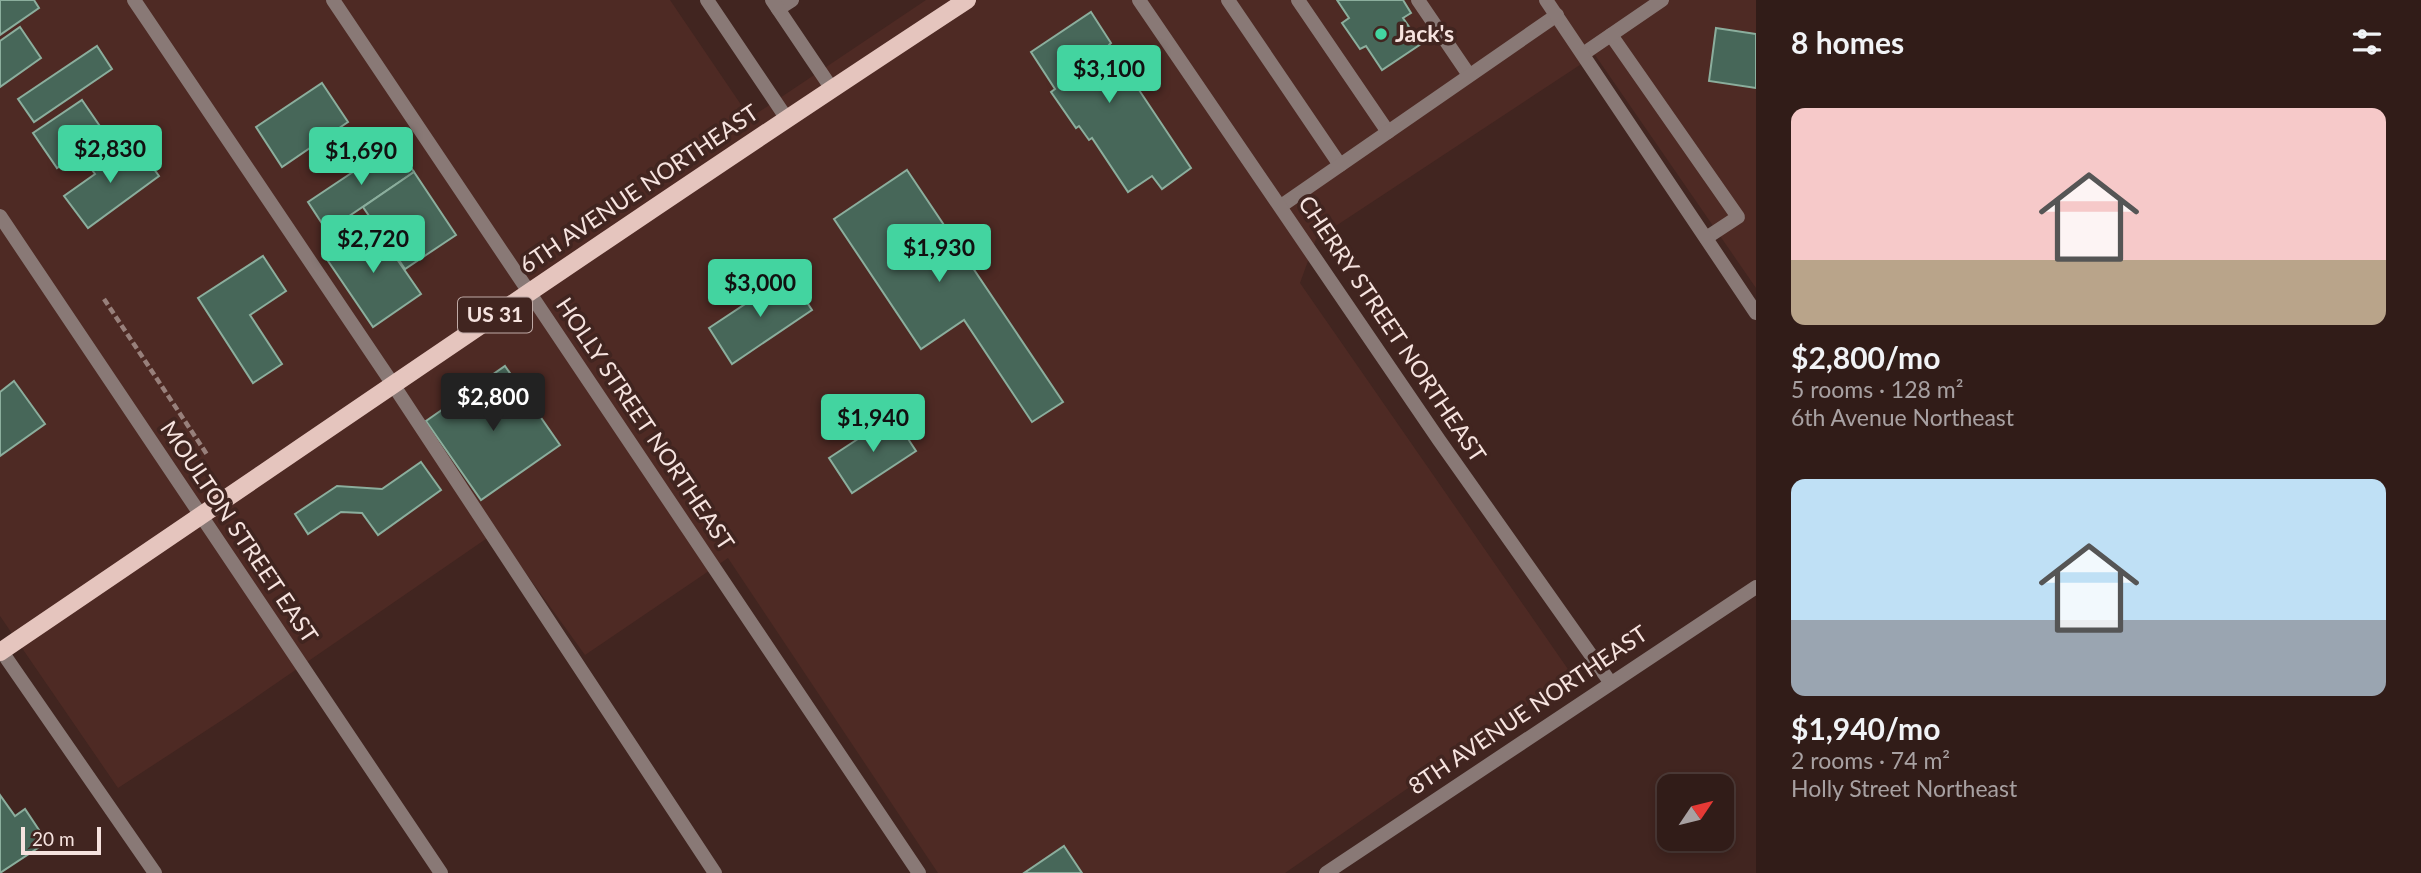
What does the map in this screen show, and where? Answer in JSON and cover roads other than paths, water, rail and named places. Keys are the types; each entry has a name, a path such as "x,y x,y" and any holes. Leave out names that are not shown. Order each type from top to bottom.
{"main road":[{"name":"6TH AVENUE NORTHEAST","path":"201,516 528,292 967,0"},
{"name":"US 31","path":"1,651 201,516"}],"street":[{"path":"134,0 394,386 715,873"},
{"name":"HOLLY STREET NORTHEAST","path":"333,0 919,873"},
{"path":"707,0 787,119"},
{"path":"792,0 775,4 832,89"},
{"name":"CHERRY STREET NORTHEAST","path":"1139,0 1438,440 1610,682"},
{"path":"1228,0 1340,165"},
{"path":"1298,0 1388,132"},
{"path":"1418,0 1469,75"},
{"path":"1546,0 1756,313"},
{"path":"1583,54 1662,0"},
{"path":"1281,206 1557,15"},
{"path":"1611,36 1738,217 1706,238"},
{"name":"MOULTON STREET EAST","path":"0,216 441,873"},
{"name":"8TH AVENUE NORTHEAST","path":"1326,873 1756,587"},
{"path":"1,651 155,873"}],"place":[{"name":"Jack's","path":"1381,34"}]}
